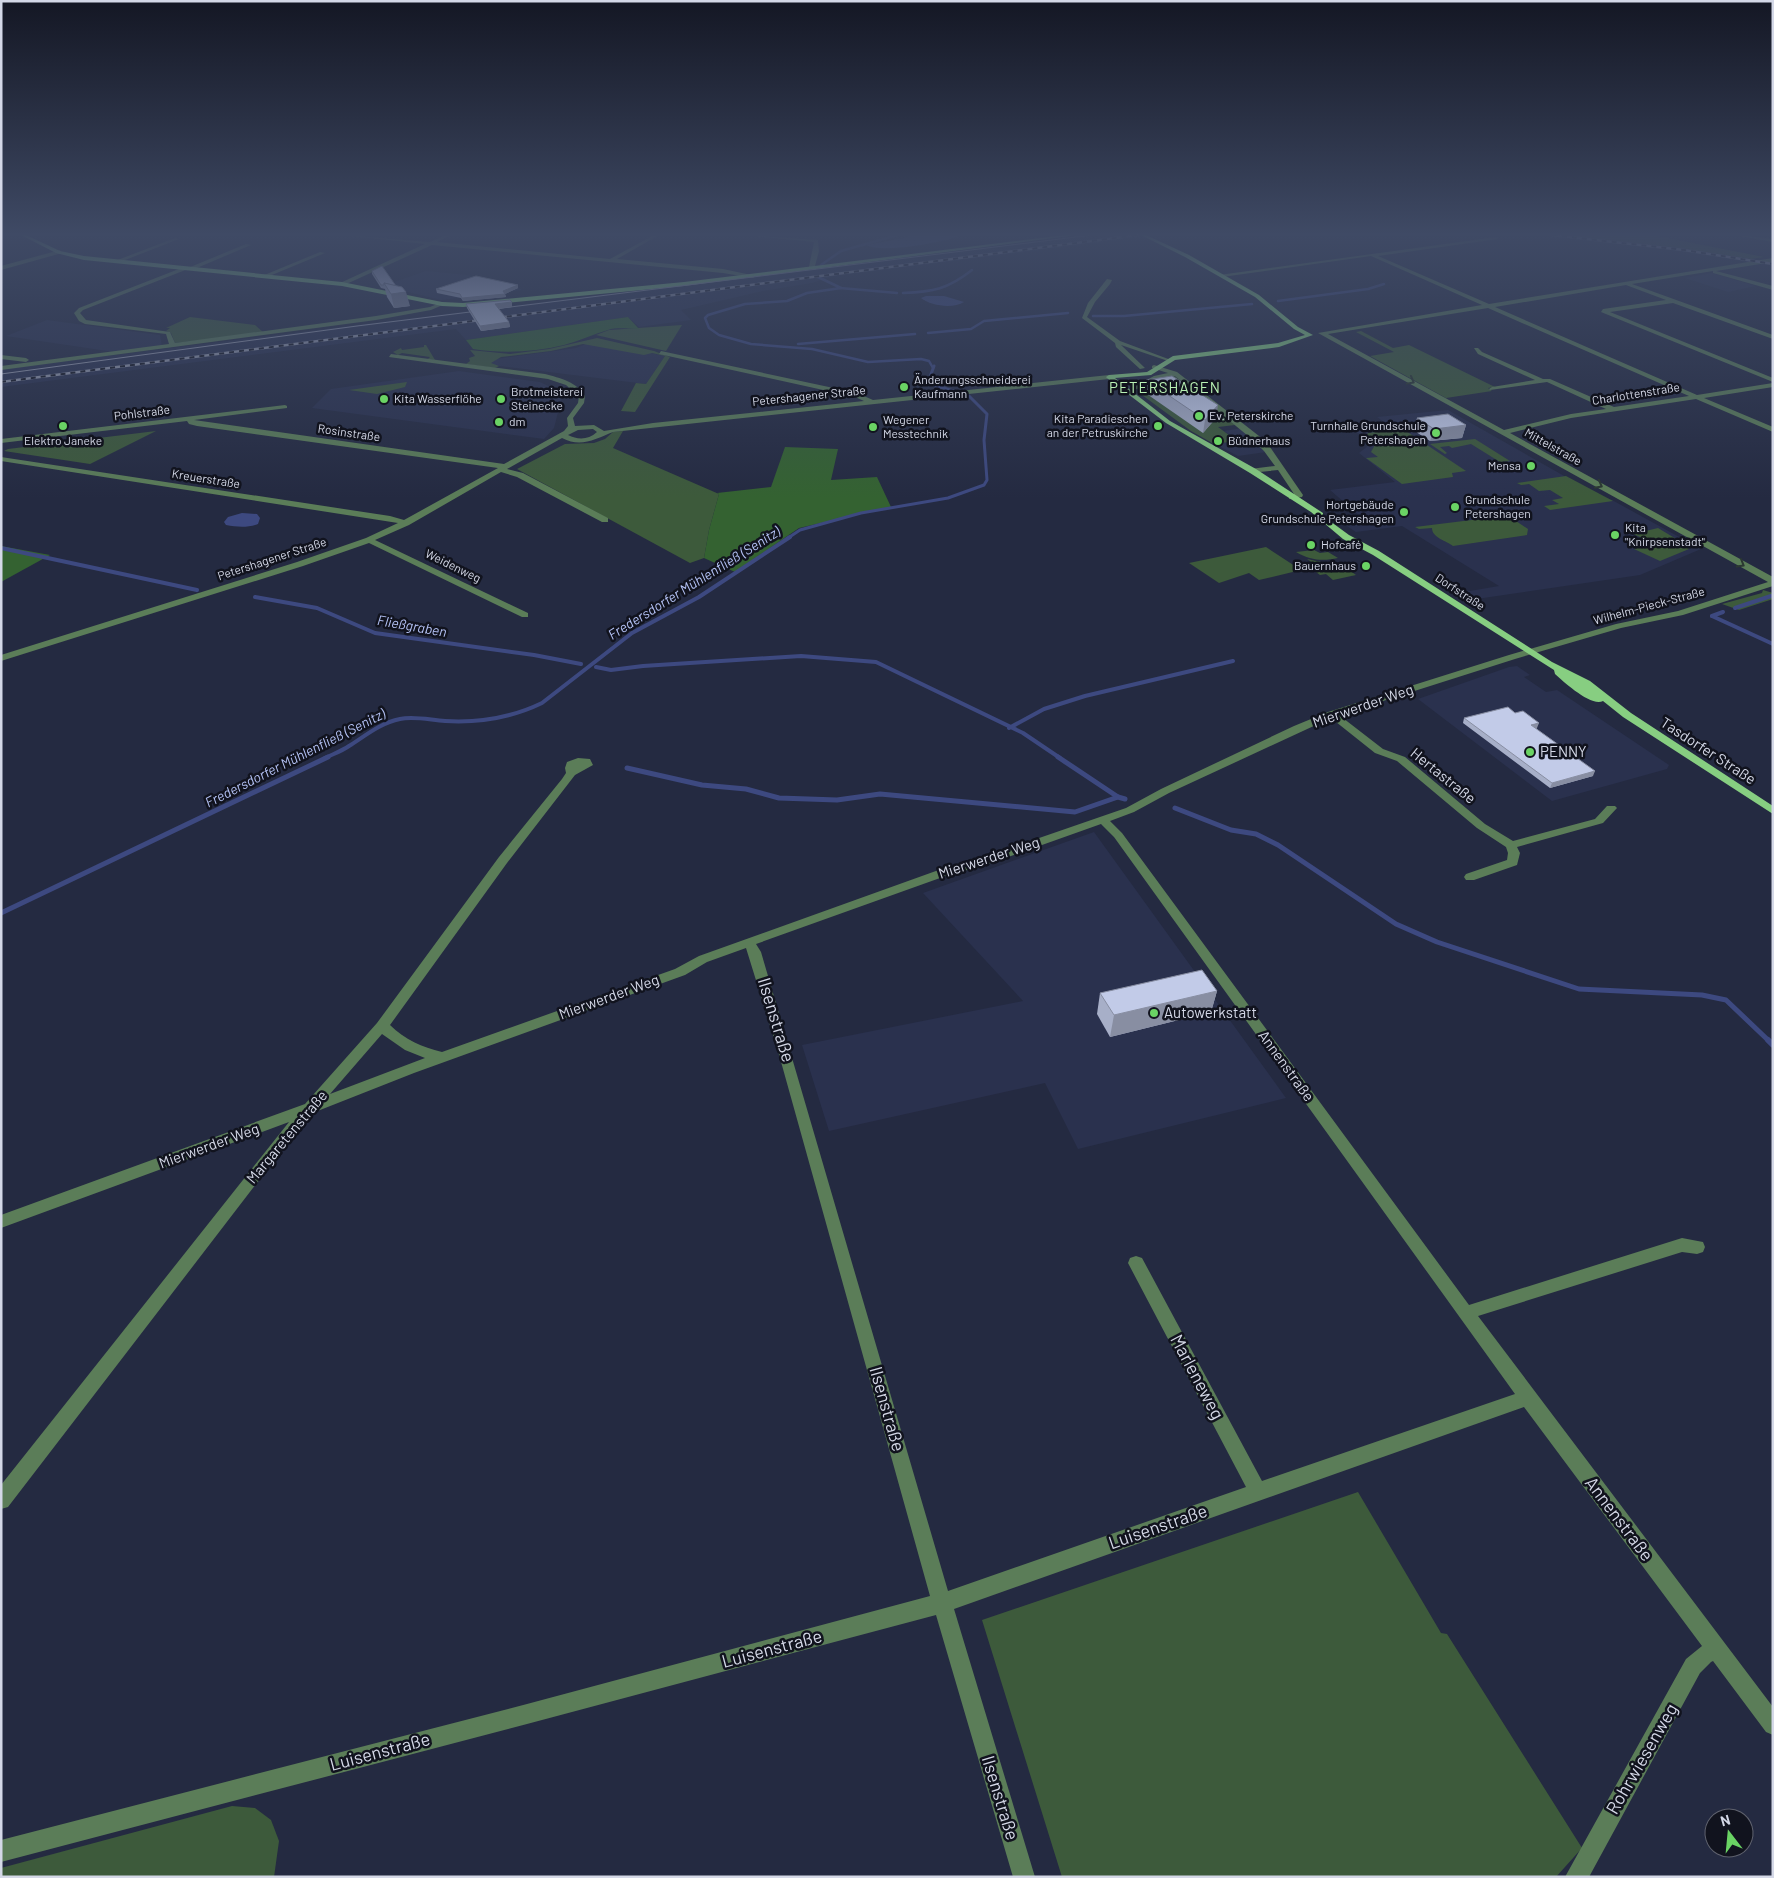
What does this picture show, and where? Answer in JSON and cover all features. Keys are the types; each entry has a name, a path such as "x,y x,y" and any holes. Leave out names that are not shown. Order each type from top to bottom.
{"main road":[{"path":"1290,323 1310,335"},
{"path":"1110,377 1149,374 1166,360 1279,345 1310,335"},
{"name":"Dorfstraße","path":"1110,377 1162,419 1253,471 1351,540 1376,553 1530,652"},
{"name":"Tasdorfer Straße","path":"1530,652 1578,677 1627,715 1773,812"}],"street":[{"path":"90,323 168,333 173,346"},
{"path":"1,368 342,323"},
{"path":"1093,323 1118,342 1128,344 1166,360"},
{"path":"1310,335 1386,323"},
{"path":"1526,323 1773,430"},
{"path":"1632,323 1773,380"},
{"path":"1734,323 1773,337"},
{"name":"Mittelstraße","path":"1322,333 1773,582"},
{"path":"1118,342 1118,346 1128,357 1142,368"},
{"path":"1476,349 1480,353 1542,381"},
{"path":"661,353 857,395 869,399 873,403"},
{"path":"391,356 556,378 581,393 582,401 570,418 572,426 566,432 567,438 574,440"},
{"path":"1,357 26,360 29,364"},
{"path":"1158,367 1177,374 1256,438 1267,449 1299,495 1292,497"},
{"path":"1136,388 1156,377 1177,374"},
{"name":"Petershagener Straße","path":"1,658 300,564 369,540 406,523 536,451 566,432 591,427 652,424 873,403 1110,377"},
{"path":"1492,389 1548,380 1612,409"},
{"name":"Charlottenstraße","path":"1504,432 1542,422 1612,409 1773,385"},
{"name":"Pohlstraße","path":"1,442 285,407"},
{"path":"578,407 576,414 579,421 600,430 601,434"},
{"name":"Rosinstraße","path":"190,419 191,423 197,424 505,468 605,520"},
{"name":"Petershagener Straße","path":"536,451 562,442 590,439 612,430 652,424"},
{"name":"Kreuerstraße","path":"1,460 382,517 406,523"},
{"path":"1253,471 1280,468"},
{"name":"Weidenweg","path":"369,540 525,615"},
{"name":"Wilhelm-Pieck-Straße","path":"1530,652 1619,626 1680,613 1773,582"},
{"name":"Mierwerder Weg","path":"1,1222 444,1057 680,972 703,959 951,870 973,865 1104,821 1289,732 1332,714 1530,652"},
{"name":"Hertastraße","path":"1332,714 1379,751 1401,759 1482,826 1511,845"},
{"name":"Margaretenstraße","path":"1,1500 281,1141 382,1026 502,860 571,773"},
{"path":"1470,877 1513,862 1514,853 1511,845 1599,821 1611,808"},
{"name":"Annenstraße","path":"1104,821 1124,843 1466,1313 1773,1725"},
{"name":"Ilsenstraße","path":"749,943 755,952 785,1051 942,1604 1024,1877"},
{"path":"382,1026 394,1039 408,1048 425,1054 444,1057"},
{"path":"1466,1313 1682,1245 1696,1247"},
{"name":"Marleneweg","path":"1136,1263 1258,1492"},
{"name":"Luisenstraße","path":"1,1851 942,1604 1528,1397"},
{"name":"Rohrwiesenweg","path":"1576,1877 1693,1666 1704,1655 1716,1650"}],"shaded area":[{"path":"40,323 67,323 160,335 162,346 114,352 6,336"},
{"path":"376,323 588,323 466,340 456,329 1,387 1,369"},
{"path":"634,323 671,323 639,327"},
{"path":"593,341 665,356 646,384 491,365 488,360 576,348"},
{"path":"459,371 540,382 563,393 554,428 544,439 312,408 331,389"},
{"name":"Grundschule Petershagen","path":"1448,410 1596,494 1612,500 1701,549 1640,575 1463,601 1452,594 1499,586 1402,526 1356,532 1338,520 1361,517 1330,490 1395,482 1359,453 1373,442 1353,430 1392,428 1377,417"},
{"path":"1242,428 1266,452 1238,456 1215,444 1238,441 1224,431"},
{"path":"1517,666 1530,675 1524,677 1546,692 1557,690 1669,765 1667,769 1552,801 1418,699 1509,667"},
{"path":"1094,832 1286,1098 1078,1149 1045,1083 829,1131 802,1045 1023,1001 923,893"}],"green space":[{"path":"178,323 236,323 255,325 264,333 175,343 171,333 166,331 170,328 166,328"},
{"path":"588,323 633,323 639,329 612,329 570,343 519,352 473,349 466,340"},
{"path":"682,325 666,351 596,335 609,330"},
{"path":"1361,331 1393,348 1409,345 1495,387 1488,388 1492,391 1446,398 1370,356 1394,352 1356,332"},
{"path":"597,338 654,351 670,357 635,412 621,411 636,383 646,384 665,356 652,353 644,355 583,344 551,351 501,357 491,363 499,366 495,368 466,364 470,361 469,358 475,356 470,350 510,354 549,349"},
{"path":"426,345 435,360 428,359 430,357 402,353 398,355 393,352 401,348 402,350 424,347"},
{"path":"1175,376 1235,425 1218,427 1237,441 1214,444 1191,431 1142,395 1167,377"},
{"path":"407,382 405,387 377,394 349,390"},
{"path":"156,431 90,464 4,451 8,449"},
{"path":"623,431 613,448 719,494 709,530 704,558 690,563 517,469 565,444 594,443 605,439 613,432"},
{"path":"1406,431 1466,471 1452,473 1453,477 1402,484 1366,458 1378,457 1371,452 1376,443 1366,436 1368,433"},
{"path":"1475,439 1510,461 1500,462 1471,444 1452,448 1449,446 1440,447 1447,453 1445,454 1430,444"},
{"path":"785,447 838,449 831,480 877,477 891,507 799,528 735,572 704,558 709,530 719,494 717,493 771,487"},
{"path":"1566,476 1613,501 1550,510 1544,506 1559,504 1552,500 1563,498 1550,490 1539,491 1529,484 1521,485 1517,483"},
{"path":"1512,515 1519,519 1516,521 1528,529 1527,535 1453,546 1437,537 1432,528 1419,529 1415,527"},
{"path":"1658,528 1683,543 1689,549 1660,561 1634,549 1652,542 1633,534"},
{"path":"1,546 50,555 1,582"},
{"path":"1266,547 1301,570 1259,580 1249,573 1219,583 1189,563"},
{"path":"1314,550 1320,553 1328,552 1338,558 1317,560 1296,552"},
{"path":"1307,559 1326,563 1346,563 1354,568 1349,570 1356,575 1333,580 1326,574 1320,575 1312,569 1316,565"},
{"path":"1763,590 1773,593 1773,599 1739,610 1722,604 1762,593"},
{"path":"1358,1492 1441,1633 1447,1634 1582,1848 1556,1877 1062,1877 982,1620"},
{"path":"232,1806 255,1808 271,1820 279,1841 274,1877 1,1877 1,1868"}],"water":[{"path":"242,513 257,514 260,518 258,524 238,527 226,525 224,522 228,517"}],"building":[{"path":"478,323 504,323 480,326"},
{"path":"1172,376 1218,405 1205,420 1146,380"},
{"path":"1448,414 1466,425 1434,429 1417,418"},
{"name":"PENNY","path":"1508,707 1515,713 1523,711 1539,723 1531,725 1595,771 1552,783 1464,718"},
{"path":"1202,970 1217,991 1114,1015 1100,993"}],"waterway":[{"name":"Fredersdorfer Mühlenfließ (Senitz)","path":"707,323 709,328 719,335 751,344 812,349 868,362 921,359 929,361 933,368"},
{"path":"928,333 971,329 981,323"},
{"path":"798,344 915,334"},
{"name":"Fredersdorfer Mühlenfließ (Senitz)","path":"788,538 800,530 861,513 948,498 984,485 987,480 984,440 987,414 969,396 931,384 930,377 934,366"},
{"name":"Fredersdorfer Mühlenfließ (Senitz)","path":"325,758 346,748 379,727 400,719 482,720 507,716 542,703 632,633 699,597 790,537"},
{"name":"Fließgraben","path":"1,548 197,590"},
{"path":"1735,608 1771,596"},
{"name":"Fließgraben","path":"255,597 317,608 375,633 534,655 581,664"},
{"path":"1723,612 1712,616 1773,644"},
{"path":"596,667 611,670 643,666 801,656 876,662 1011,727"},
{"path":"1011,727 1044,709 1085,696 1233,661"},
{"path":"1011,727 1023,733 1060,758"},
{"name":"Fredersdorfer Mühlenfließ (Senitz)","path":"1,913 328,757"},
{"path":"1058,757 1118,797"},
{"path":"627,768 702,785 746,789 779,798 837,800 880,794 1075,812 1118,797"},
{"path":"1118,797 1125,799"},
{"path":"1175,808 1231,830 1256,834 1278,845 1396,924 1437,942 1579,989 1702,995 1726,1000 1769,1041"},
{"path":"1769,1041 1773,1045"}],"tram line":[{"path":"1,374 384,323"}],"railway":[{"path":"1,382 460,323"}],"place":[{"name":"Änderungsschneiderei Kaufmann","path":"904,387"},
{"name":"Kita Wasserflöhe","path":"384,399"},
{"name":"Brotmeisterei Steinecke","path":"501,399"},
{"name":"Ev. Peterskirche","path":"1199,416"},
{"name":"dm","path":"499,422"},
{"name":"Elektro Janeke","path":"63,426"},
{"name":"Kita Paradieschen an der Petruskirche","path":"1158,426"},
{"name":"Wegener Messtechnik","path":"873,427"},
{"name":"Turnhalle Grundschule Petershagen","path":"1436,433"},
{"name":"Büdnerhaus","path":"1218,441"},
{"name":"Mensa","path":"1531,466"},
{"name":"Grundschule Petershagen","path":"1455,507"},
{"name":"Hortgebäude Grundschule Petershagen","path":"1404,512"},
{"name":"Kita \"Knirpsenstadt\"","path":"1615,535"},
{"name":"Hofcafé","path":"1311,545"},
{"name":"Bauernhaus","path":"1366,566"},
{"name":"PENNY","path":"1530,752"},
{"name":"Autowerkstatt","path":"1154,1013"}],"district":[{"name":"PETERSHAGEN","path":"1165,388"}]}
